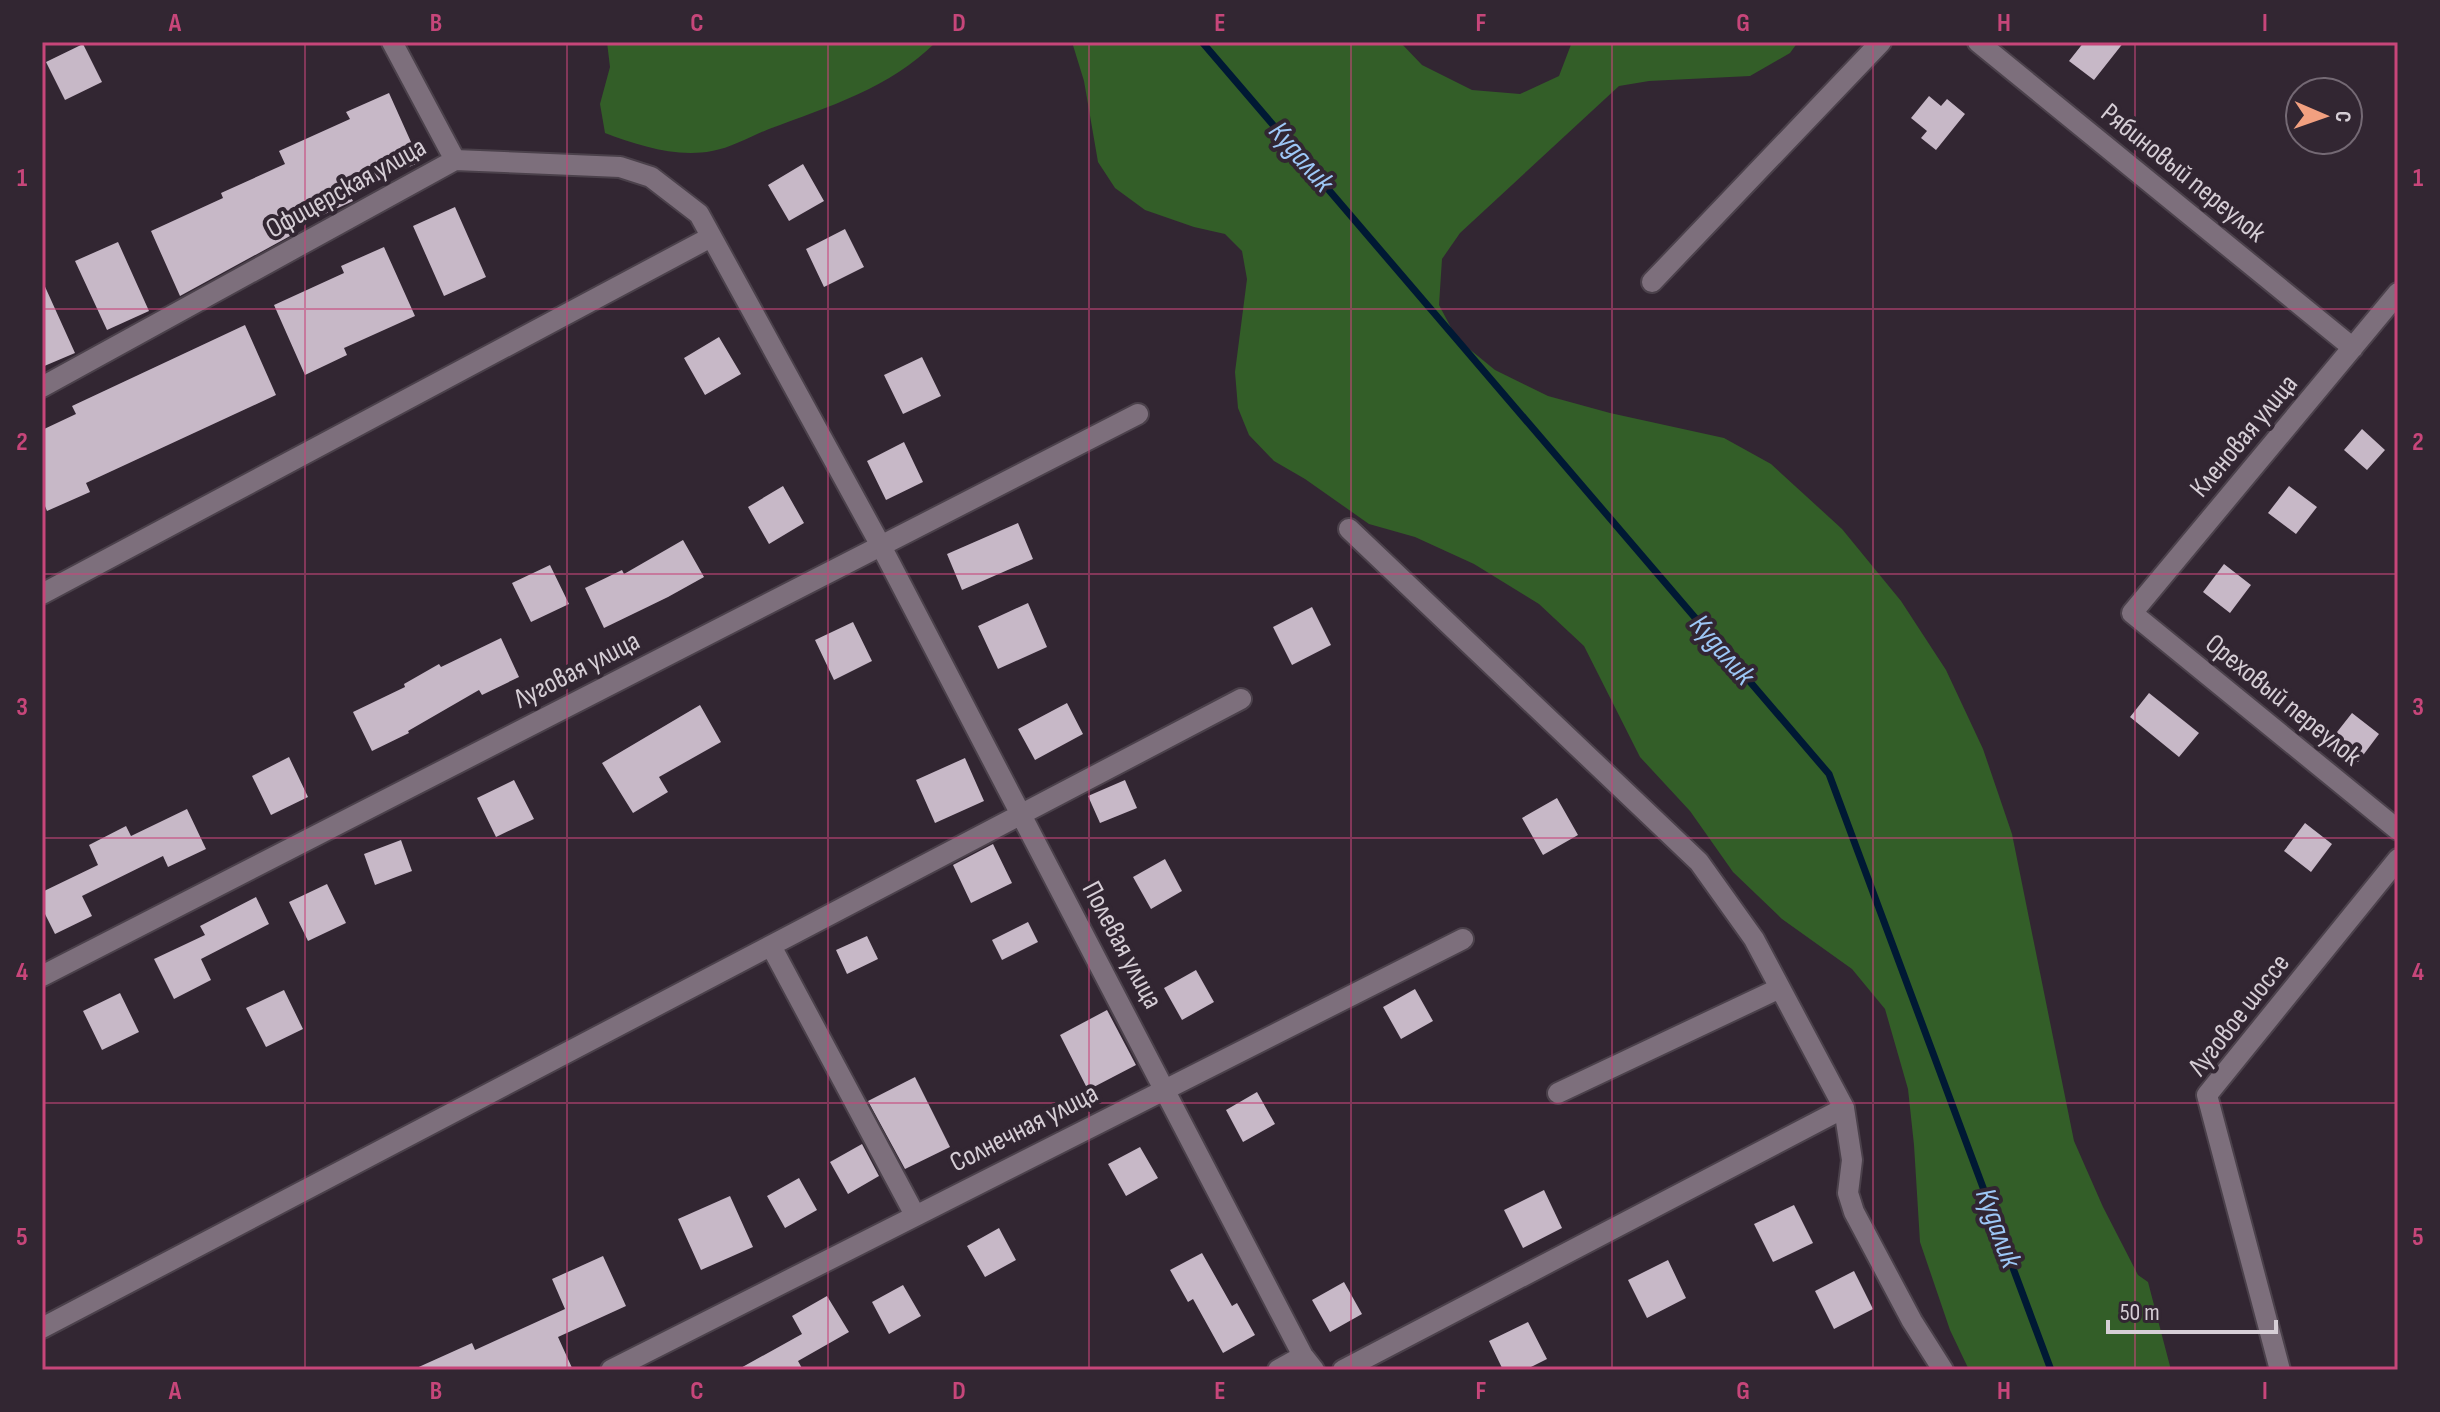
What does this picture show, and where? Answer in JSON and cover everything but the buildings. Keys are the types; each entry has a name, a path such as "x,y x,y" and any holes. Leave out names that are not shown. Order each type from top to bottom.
{"street":[{"path":"392,42 455,160"},
{"path":"1652,282 1881,42"},
{"name":"Рябиновый переулок","path":"1978,42 2353,348"},
{"name":"Офицерская улица","path":"42,387 455,160 620,167 651,177 699,214 881,546"},
{"path":"42,594 711,237"},
{"name":"Кленовая улица","path":"2132,613 2398,293"},
{"name":"Луговая улица","path":"42,976 1138,414"},
{"path":"1349,529 1699,862 1754,939 1844,1108 1852,1160 1848,1193 1854,1212 1912,1321 1943,1370"},
{"name":"Полевая улица","path":"881,546 1308,1363"},
{"name":"Ореховый переулок","path":"2132,613 2398,830"},
{"path":"42,1328 1241,699"},
{"name":"Луговое шоссе","path":"2280,1370 2207,1095 2398,859"},
{"name":"Солнечная улица","path":"611,1370 1463,939"},
{"path":"771,946 915,1215"},
{"path":"1558,1093 1780,988"},
{"path":"1343,1370 1844,1108"},
{"path":"1278,1370 1308,1363"}],"green space":[{"path":"607,42 936,42 899,72 857,94 726,147 685,153 643,146 605,133 600,104 610,67"},
{"path":"1072,42 1400,42 1422,65 1472,90 1520,94 1559,76 1572,42 1798,42 1790,53 1750,76 1649,81 1619,86 1460,233 1442,259 1439,305 1457,339 1495,370 1548,396 1724,438 1771,464 1842,529 1901,601 1946,670 1983,749 2012,834 2074,1141 2138,1275 2148,1282 2171,1370 1969,1370 1950,1330 1920,1242 1908,1089 1885,1009 1852,969 1782,919 1733,872 1690,811 1640,757 1584,646 1539,604 1474,564 1415,537 1369,524 1274,461 1249,435 1238,408 1235,372 1247,279 1242,251 1225,234 1145,210 1115,188 1098,162 1084,81"}],"waterway":[{"name":"Кудалик","path":"1202,42 1829,774 2051,1370"}]}
